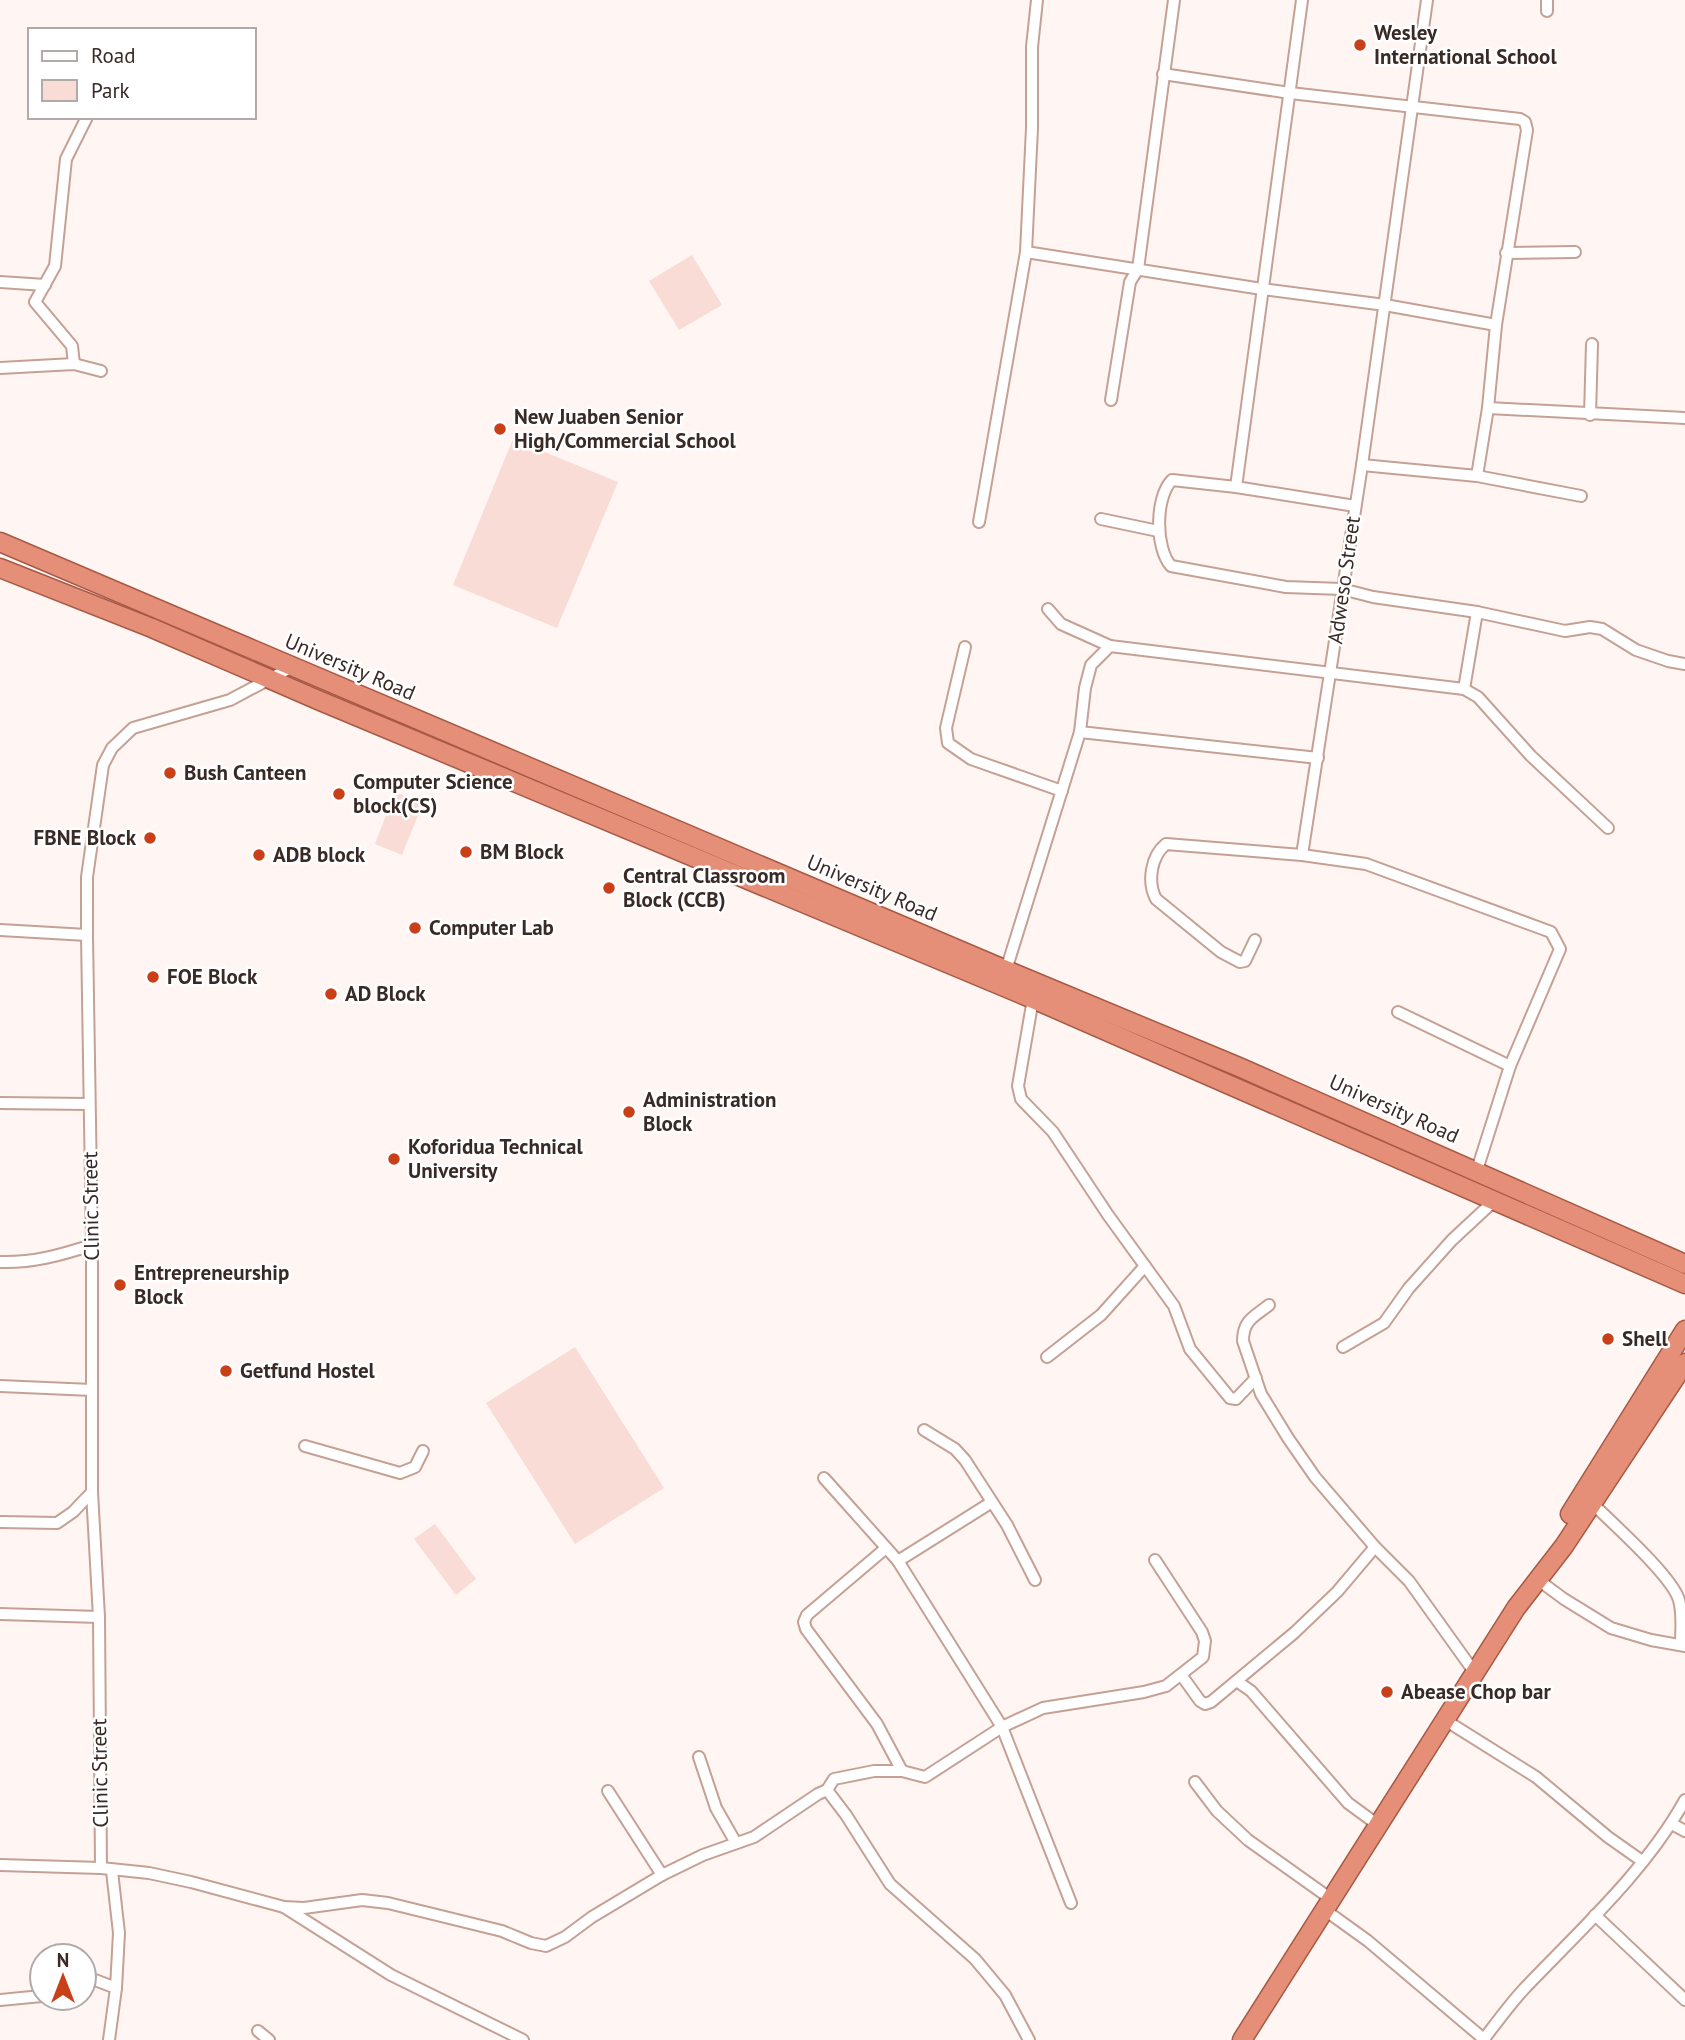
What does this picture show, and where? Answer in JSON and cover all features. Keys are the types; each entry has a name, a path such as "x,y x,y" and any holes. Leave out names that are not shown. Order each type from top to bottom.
{"highway":[{"name":"University Road","path":"0,542 1239,1067 1685,1264"},
{"name":"University Road","path":"0,568 152,628 1033,999 1685,1284"},
{"path":"1668,1276 1685,1291"},
{"path":"1538,1578 1553,1542 1685,1330"},
{"path":"1242,2040 1475,1673 1538,1578 1564,1546 1685,1363"}],"street":[{"path":"979,523 1026,252 1032,128 1032,47 1037,0"},
{"path":"1111,400 1129,282 1138,269 1174,0"},
{"path":"1236,487 1302,0"},
{"name":"Adweso Street","path":"1302,855 1362,465 1427,0"},
{"path":"1163,74 1290,93 1520,119 1525,122 1527,130 1496,325 1488,408 1477,476"},
{"path":"74,364 72,346 35,302 55,265 66,159 86,119"},
{"path":"1026,252 1262,289 1385,305 1496,325"},
{"path":"1507,253 1575,252"},
{"path":"0,282 45,285"},
{"path":"1590,415 1592,344"},
{"path":"0,368 74,364 100,371"},
{"path":"1488,408 1685,418"},
{"path":"1362,465 1477,476 1581,496"},
{"path":"1355,506 1236,487 1171,480 1165,487 1158,531 1167,562 1171,566 1286,587 1342,589 1373,597 1477,612 1566,631 1590,627 1602,629 1636,650 1685,664"},
{"path":"1101,519 1158,531"},
{"path":"1048,609 1061,624 1110,646 1464,690 1478,697 1531,756 1608,828"},
{"path":"1464,690 1477,612"},
{"path":"965,646 946,728 948,743 971,759 1062,791"},
{"path":"1006,970 1080,732 1085,688 1091,665 1110,646"},
{"name":"Clinic Street","path":"109,2040 116,1988 119,1933 107,1869 92,1492 87,877 103,765 112,748 133,728 230,700 292,667"},
{"path":"1080,732 1318,758"},
{"path":"1255,940 1245,961 1240,962 1221,952 1156,899 1152,891 1152,864 1166,844 1302,855 1366,864 1551,932 1560,949 1510,1066 1477,1170"},
{"path":"0,930 87,935"},
{"path":"1033,999 1017,1093 1021,1100 1053,1132 1108,1215 1174,1306 1191,1349 1230,1398 1236,1399 1256,1378"},
{"path":"1398,1012 1510,1066"},
{"path":"0,1104 89,1104"},
{"path":"1343,1346 1384,1323 1418,1278 1465,1226 1494,1200"},
{"path":"0,1262 23,1263 51,1258 92,1245"},
{"path":"1047,1357 1101,1315 1146,1266"},
{"path":"1269,1305 1245,1324 1243,1333 1243,1341 1261,1394 1308,1467 1375,1547 1409,1581 1475,1673"},
{"path":"0,1386 92,1390"},
{"path":"924,1430 955,1449 965,1460 1023,1554 1035,1580"},
{"path":"306,1446 400,1473 415,1467 423,1451"},
{"path":"824,1478 898,1561 1002,1727 1071,1903"},
{"path":"0,1522 57,1522 73,1512 92,1492"},
{"path":"898,1561 992,1502"},
{"path":"1538,1578 1564,1599 1611,1628 1651,1640 1683,1645 1679,1598 1673,1587 1644,1554 1591,1503"},
{"path":"1182,1676 1205,1704 1238,1682 1337,1591 1375,1547"},
{"path":"886,1548 807,1615 804,1622 806,1629 877,1724 902,1771"},
{"path":"0,1866 107,1869 149,1874 191,1882 284,1907 304,1908 362,1900 388,1903 502,1931 546,1946 565,1937 592,1917 662,1875 754,1837 827,1790 834,1779 874,1771 902,1771 925,1777 1002,1727 1043,1708 1144,1692 1166,1686 1182,1676 1203,1657 1205,1641 1202,1632 1155,1560"},
{"path":"0,1614 99,1617"},
{"path":"1238,1682 1251,1690 1348,1803 1378,1825"},
{"path":"1445,1720 1536,1777 1608,1837 1642,1861"},
{"path":"699,1757 716,1808 736,1843"},
{"path":"1195,1782 1217,1811 1248,1840 1328,1905 1484,2040 1522,1990 1595,1915 1642,1861 1672,1824 1685,1800"},
{"path":"827,1790 890,1884 975,1959 1005,1996 1029,2040"},
{"path":"608,1791 662,1875"},
{"path":"1672,1824 1685,1831"},
{"path":"284,1907 391,1975 523,2040"},
{"path":"1595,1915 1685,2000"},
{"path":"98,1981 116,1988"},
{"path":"0,2000 28,1997"},
{"path":"258,2031 269,2040"}],"green space":[{"path":"692,255 722,305 679,330 649,281"},
{"path":"513,439 618,482 557,628 453,585"},
{"path":"395,792 423,803 402,855 375,844"},
{"path":"575,1347 664,1488 575,1544 486,1403"},
{"path":"435,1524 476,1579 456,1595 414,1539"}],"place":[{"name":"Wesley International School","path":"1360,45"},
{"name":"New Juaben Senior High/Commercial School","path":"500,429"},
{"name":"Bush Canteen","path":"170,773"},
{"name":"Computer Science block(CS)","path":"339,794"},
{"name":"FBNE Block","path":"150,838"},
{"name":"BM Block","path":"466,852"},
{"name":"ADB block","path":"259,855"},
{"name":"Central Classroom Block (CCB)","path":"609,888"},
{"name":"Computer Lab","path":"415,928"},
{"name":"FOE Block","path":"153,977"},
{"name":"AD Block","path":"331,994"},
{"name":"Administration Block","path":"629,1112"},
{"name":"Koforidua Technical University","path":"394,1159"},
{"name":"Entrepreneurship Block","path":"120,1285"},
{"name":"Shell","path":"1608,1339"},
{"name":"Getfund Hostel","path":"226,1371"},
{"name":"Abease Chop bar","path":"1387,1692"}]}
